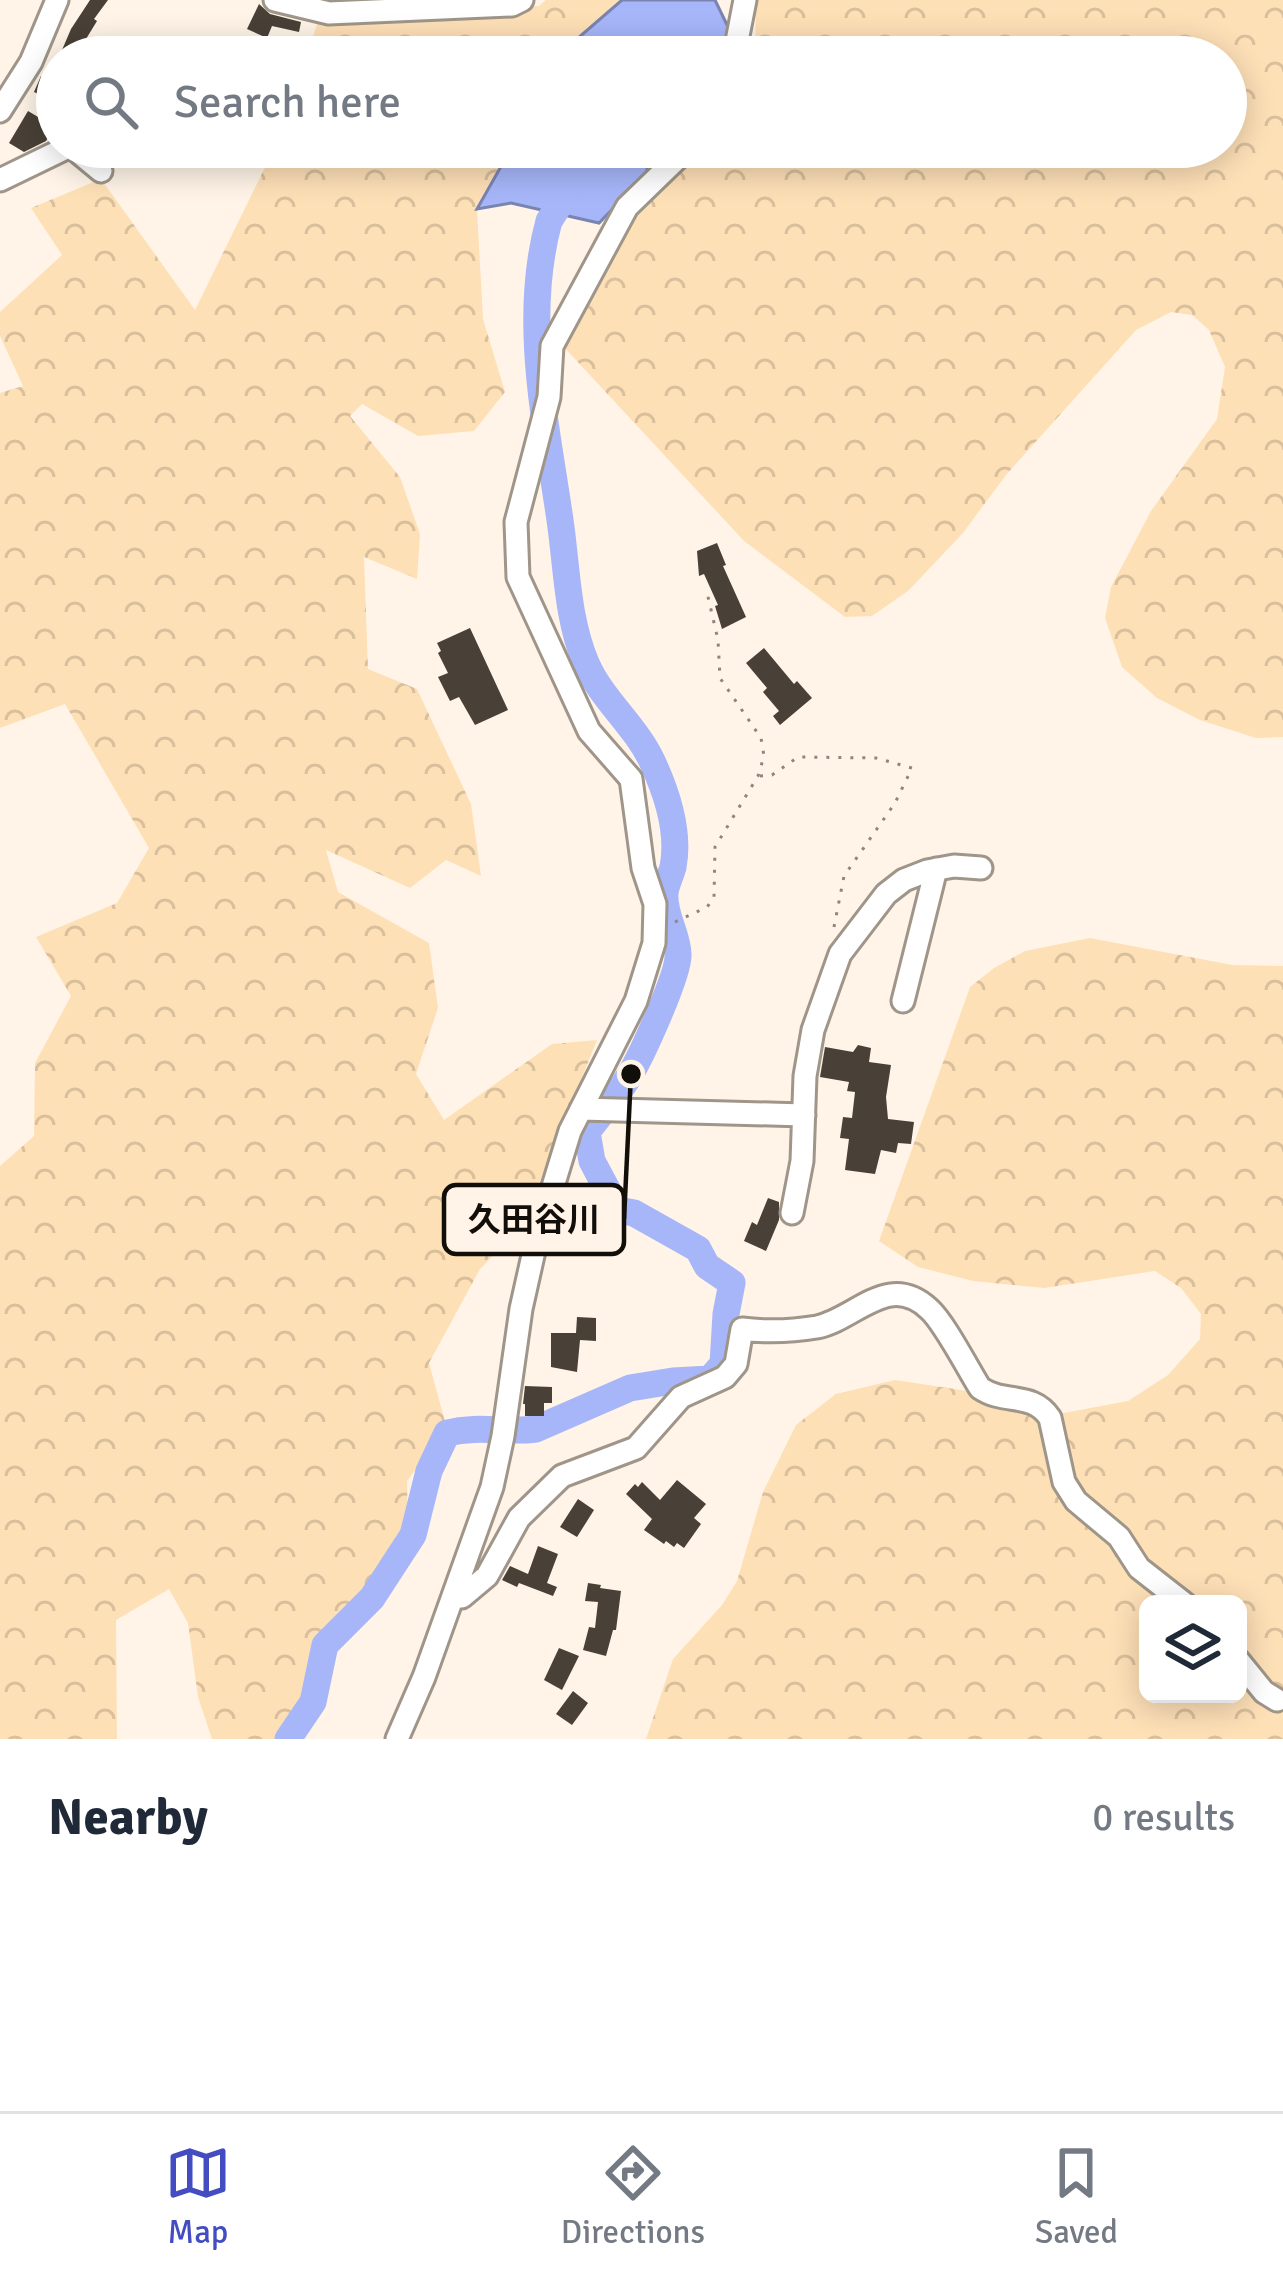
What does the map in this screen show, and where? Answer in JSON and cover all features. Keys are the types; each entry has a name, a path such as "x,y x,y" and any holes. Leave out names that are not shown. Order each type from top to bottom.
{"street":[{"path":"42,36 57,0"},
{"path":"274,0 329,13 512,5 522,0"},
{"path":"738,36 745,0"},
{"path":"0,111 36,50"},
{"path":"0,180 36,163"},
{"path":"97,168 101,171"},
{"path":"397,1739 492,1487 520,1309 570,1131 588,1110 636,1001 654,943 656,904 643,868 631,778 589,731 518,577 516,522 549,397 552,346 627,207 667,168"},
{"path":"792,1213 802,1161 805,1076 813,1030 840,954 886,895 904,880 954,866 981,868"},
{"path":"903,1001 936,869"},
{"path":"588,1110 804,1115"},
{"path":"453,1596 462,1597 488,1576 519,1518 562,1475 636,1448 681,1397 725,1377 736,1364 742,1329 761,1332 818,1326 893,1293 910,1296 931,1310 980,1388 990,1395 1034,1402 1046,1410 1064,1482 1076,1501 1118,1537 1139,1568 1174,1595"},
{"path":"1247,1671 1277,1700"}],"path":[{"path":"667,928 706,908 714,898 715,847 758,776 764,756 760,738 720,678 718,640 706,588"},
{"path":"758,776 772,776 798,758 876,758 912,768 895,803 844,876 830,943 840,954"}],"green space":[{"path":"546,0 622,0 580,36 313,36 318,21 539,6"},
{"path":"756,0 1283,0 1283,737 1256,738 1200,720 1157,698 1122,667 1105,618 1111,587 1151,511 1217,419 1225,367 1209,330 1192,315 1171,312 1136,330 1006,475 963,533 908,591 872,616 845,617 744,541 561,344 626,214 675,168 1247,168 1247,36 755,36"},
{"path":"265,168 500,168 477,209 483,319 505,392 474,431 418,436 362,404 350,416 400,477 420,534 417,579 364,557 368,669 417,689 471,804 481,876 446,860 410,888 326,850 338,892 429,943 438,1008 416,1074 444,1120 552,1044 597,1040 522,1226 480,1269 429,1363 447,1429 407,1481 408,1531 384,1574 325,1635 307,1721 292,1739 212,1739 198,1697 188,1623 169,1589 116,1620 117,1739 0,1739 0,1166 34,1136 35,1063 71,996 36,937 117,903 149,848 65,704 0,728 0,393 23,386 0,336 0,312 62,255 31,208 101,179 195,310"},
{"path":"1090,938 1232,965 1283,966 1283,1739 646,1739 673,1659 722,1605 737,1581 763,1492 796,1425 836,1394 895,1380 974,1392 1053,1415 1128,1401 1168,1375 1200,1339 1201,1314 1181,1288 1155,1271 1044,1288 973,1281 918,1267 879,1241 970,987 1025,951"}],"water":[{"path":"622,0 715,0 730,31 727,36 580,36"},
{"path":"500,168 647,168 599,223 511,203 477,209"}],"building":[{"path":"90,0 108,0 88,36 68,36"},
{"path":"259,4 270,14 301,22 299,32 272,26 268,36 263,36 247,29"},
{"path":"28,111 36,116 36,146 24,152 9,143"},
{"path":"717,543 746,617 722,629 718,605 704,574 699,576 697,551"},
{"path":"470,628 508,710 475,725 459,697 450,701 438,677 448,673 437,643"},
{"path":"764,648 812,698 780,725 773,716 779,711 763,692 767,688 746,663"},
{"path":"858,1045 871,1048 869,1062 891,1065 888,1119 914,1122 911,1144 898,1143 896,1153 881,1150 875,1174 845,1170 849,1139 840,1138 843,1117 852,1118 855,1092 847,1091 849,1082 820,1077 825,1047 853,1052"},
{"path":"768,1198 779,1202 779,1220 766,1251 744,1241"},
{"path":"577,1317 596,1318 596,1341 580,1340 577,1372 551,1367 551,1333 576,1333"},
{"path":"525,1386 552,1387 552,1403 544,1403 544,1416 525,1416"},
{"path":"677,1480 706,1504 694,1518 701,1524 684,1548 664,1544 644,1530 652,1519 626,1494 642,1482 660,1500"},
{"path":"578,1499 594,1510 577,1537 560,1527"},
{"path":"538,1546 558,1554 547,1583 557,1587 553,1596 502,1580 510,1566 528,1574"},
{"path":"588,1583 621,1591 616,1630 606,1656 583,1650 589,1627 595,1628 598,1602 585,1601"},
{"path":"559,1648 579,1656 562,1690 544,1680"},
{"path":"573,1691 588,1703 572,1725 556,1714"}],"waterway":[{"path":"288,1739 313,1702 325,1645 372,1598 413,1535 429,1471 447,1433 536,1429 630,1388 710,1379 723,1364 732,1283 707,1266 698,1249 634,1213 618,1210 592,1161 587,1132 636,1063 666,996 678,955 665,901 675,853 671,812 645,748 601,689 580,646 543,409 537,333 541,258 549,221 583,168"}],"place":[{"name":"久田谷川","path":"631,1074"}]}
